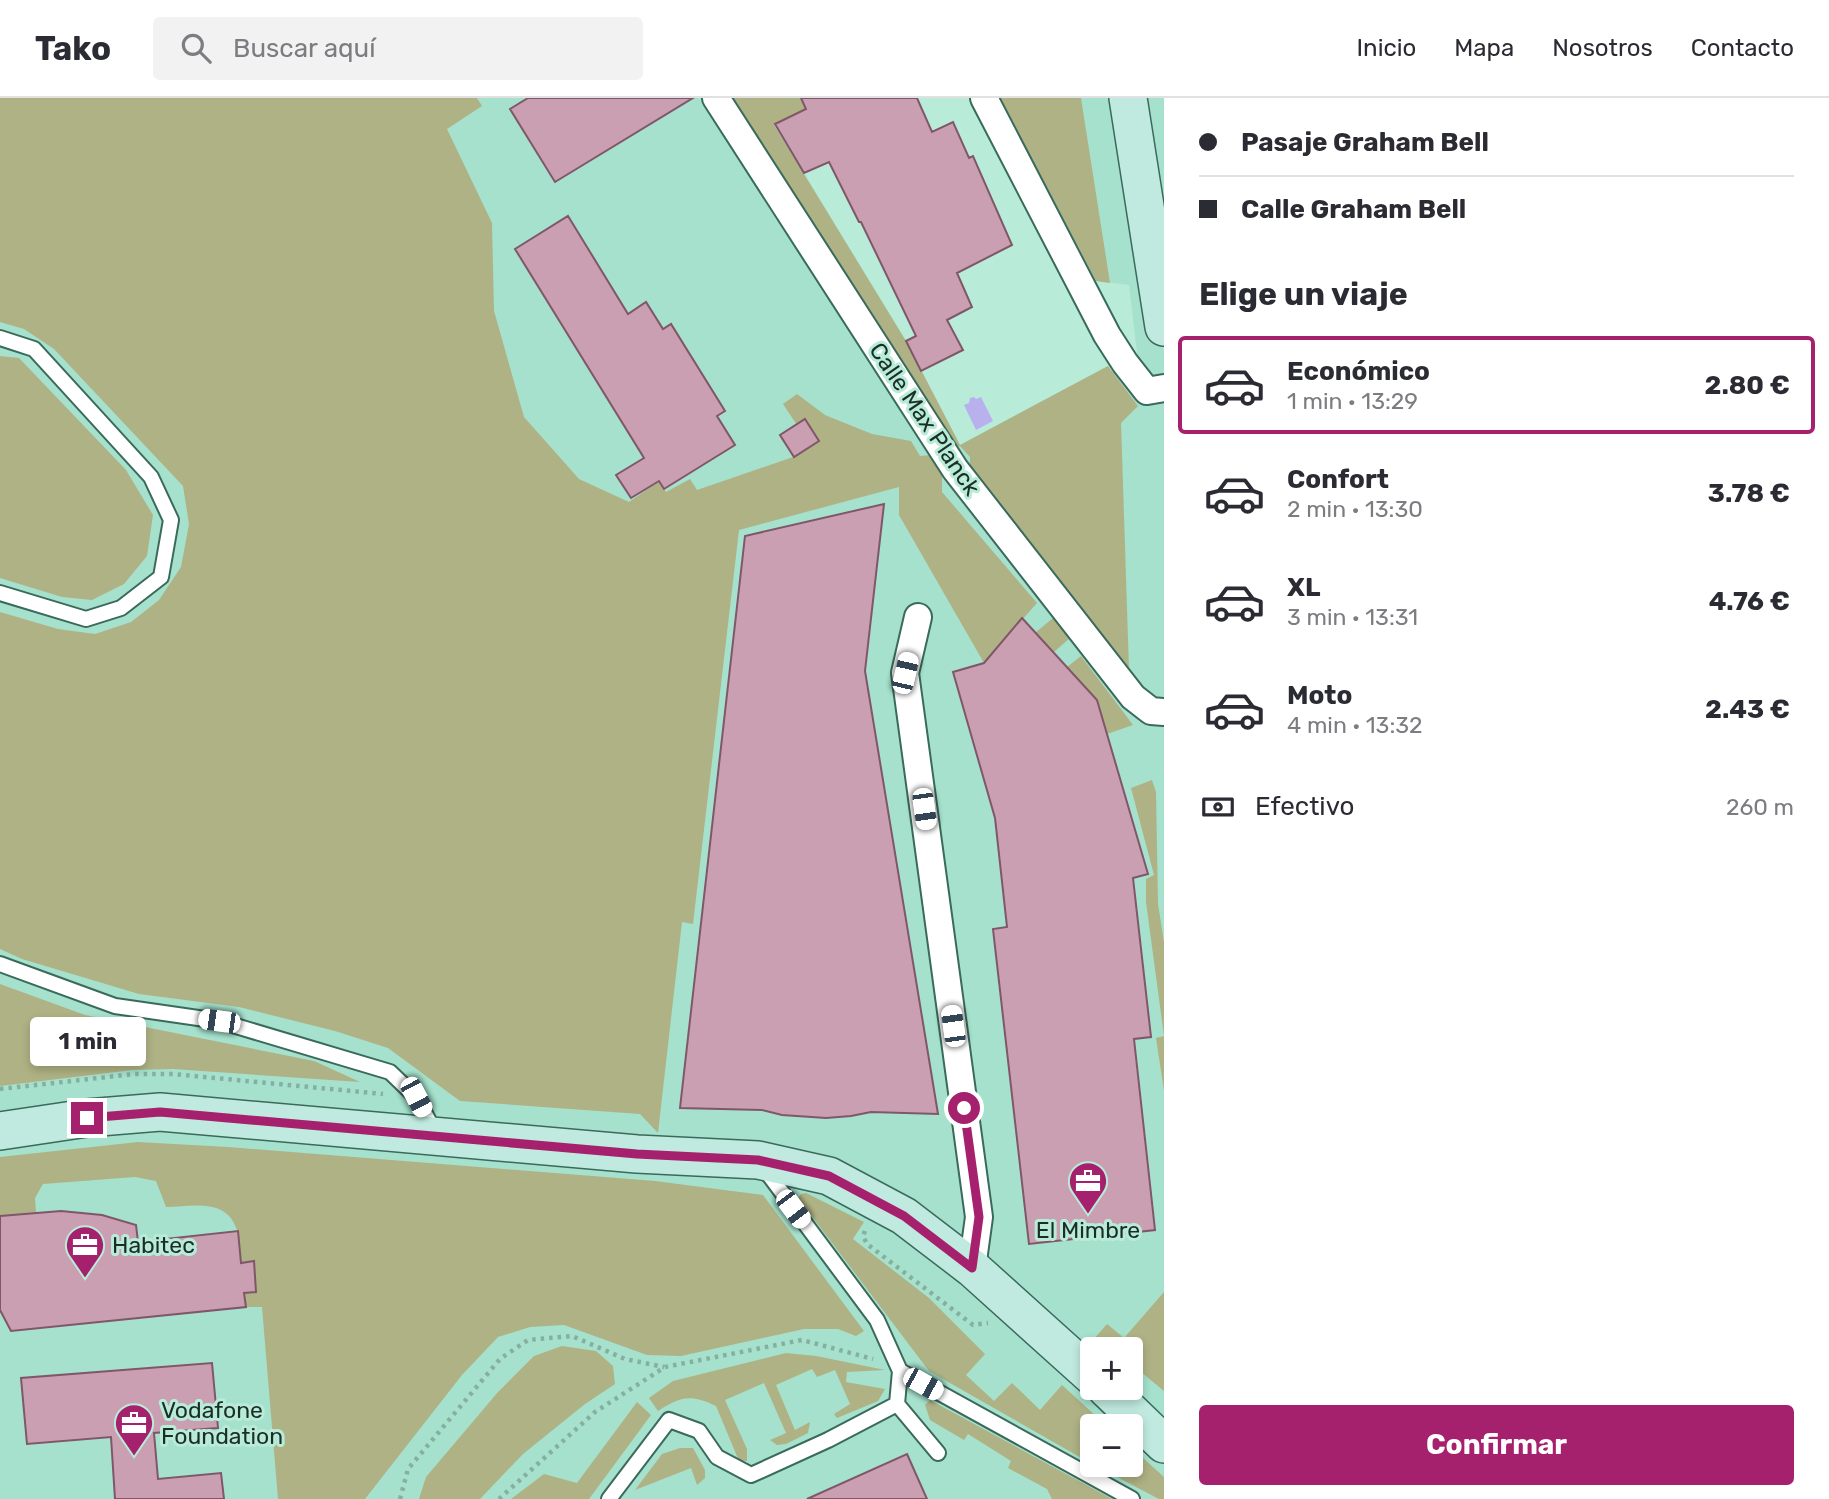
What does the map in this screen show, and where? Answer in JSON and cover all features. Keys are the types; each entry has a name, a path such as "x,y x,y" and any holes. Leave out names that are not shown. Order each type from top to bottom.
{"street":[{"name":"Calle Max Planck","path":"716,98 955,468 1133,696 1151,711 1164,712"},
{"path":"984,98 1107,335 1147,391 1164,388"},
{"path":"1128,98 1164,327"},
{"path":"918,617 905,673 979,1217 972,1268"},
{"path":"0,1131 87,1118 160,1112 637,1154 758,1160 829,1176 904,1216 972,1268 1080,1365"},
{"path":"1118,1400 1164,1444"},
{"path":"1121,1400 1164,1426"}],"lane":[{"path":"0,338 34,349 151,477 171,520 161,577 121,608 86,619 0,593"},
{"path":"0,964 115,1006 219,1021 390,1072 416,1097 436,1136"},
{"path":"758,1160 877,1320 900,1371 897,1404 938,1453"},
{"path":"900,1371 1132,1499"},
{"path":"609,1499 669,1420 699,1431 717,1457 751,1475 828,1440 897,1404"}],"path":[{"path":"400,1499 408,1469 500,1359 528,1339 572,1336 625,1359 665,1367"},
{"path":"499,1499 595,1412 665,1367 802,1340 869,1358 900,1371"}],"shaded area":[{"path":"0,98 756,98 906,341 960,445 1108,366 1112,372 1137,353 1129,285 1096,281 1000,98 1164,98 1164,1499 0,1499"},
{"path":"0,98 477,98 482,106 447,129 492,223 494,311 524,417 579,479 629,502 659,481 666,492 690,479 697,490 793,457 819,441 797,425 783,404 797,394 825,415 872,434 911,441 920,456 931,455 942,473 942,492 1037,603 984,663 899,515 899,487 739,530 693,924 682,922 658,1133 640,1114 460,1101 388,1048 335,1031 239,1007 139,994 22,959 0,949 0,612 58,629 95,634 131,622 159,600 181,567 189,524 183,486 54,349 24,329 0,322"},
{"path":"723,98 801,98 806,110 774,125 906,341 960,445 1108,366 1138,406 1121,423 1129,670 970,472 970,457 960,446 953,449"},
{"path":"1000,98 1081,98 1110,283 1096,281"},
{"path":"0,356 19,358 126,470 153,515 147,556 124,584 92,600 62,597 0,578"},
{"path":"974,397 981,397 993,421 976,430 964,405"},
{"path":"1053,618 1070,638 1054,652 1035,633"},
{"path":"1081,656 1133,725 1107,734 1097,700 1067,667"},
{"path":"1152,780 1156,792 1158,904 1164,942 1164,1036 1146,902 1146,879 1154,875 1131,788"},
{"path":"0,984 85,1015 314,1061 360,1082 173,1069 133,1070 0,1086"},
{"path":"1164,1036 1164,1091 1156,1038"},
{"path":"138,1142 655,1181 763,1195 864,1331 856,1336 838,1329 804,1329 681,1356 647,1355 564,1325 530,1327 498,1337 462,1375 365,1499 278,1499 262,1307 246,1307 244,1293 256,1292 241,1263 239,1238 232,1220 217,1208 208,1206 166,1207 156,1181 135,1177 43,1184 35,1198 36,1212 40,1212 41,1218 20,1220 19,1214 0,1216 0,1157"},
{"path":"806,1193 864,1222 853,1239 929,1298 985,1354 966,1375 994,1401 1012,1383 1040,1410 1062,1385 1094,1414 1080,1414 1080,1457 929,1371 798,1198"},
{"path":"1164,1292 1164,1391 1143,1374 1143,1337 1125,1337"},
{"path":"1107,1324 1123,1337 1096,1337"},
{"path":"562,1346 596,1351 613,1366 615,1384 585,1404 523,1454 480,1499 419,1499 426,1477 498,1392 534,1356"},
{"path":"786,1353 816,1356 885,1370 847,1372 846,1382 885,1389 878,1401 837,1418 834,1414 850,1404 835,1370 817,1377 812,1369 776,1385 795,1430 810,1422 808,1433 786,1444 777,1445 770,1440 786,1433 764,1383 725,1400 747,1449 747,1461 739,1461 716,1406 686,1398 658,1411 649,1398 673,1381"},
{"path":"930,1400 1112,1499 1052,1499 1047,1489 1008,1468 1011,1461 968,1434 964,1440 930,1420 925,1405"},
{"path":"637,1402 651,1415 589,1499 511,1499 544,1474 577,1483"},
{"path":"680,1448 693,1448 705,1470 705,1478 697,1485 691,1468 635,1490 662,1454"},
{"path":"1143,1458 1164,1477 1164,1499 1159,1499 1117,1477 1143,1477"}],"building":[{"path":"528,98 693,98 555,182 510,109"},
{"path":"801,98 917,98 932,132 953,122 969,158 973,156 1012,245 957,273 972,307 947,320 963,350 921,371 906,341 916,336 829,162 804,173 775,124 806,109"},
{"path":"568,216 628,314 646,302 663,329 671,324 725,411 717,416 735,445 664,489 659,481 631,498 616,475 644,458 515,249"},
{"path":"805,419 819,441 794,457 780,435"},
{"path":"884,504 865,671 938,1114 871,1112 826,1118 782,1115 762,1110 680,1108 745,536"},
{"path":"1022,618 1097,700 1148,874 1133,878 1151,1037 1134,1039 1155,1230 1029,1244 993,929 1007,927 995,818 953,672 984,663"},
{"path":"61,1211 102,1215 136,1225 138,1242 238,1231 241,1263 254,1261 256,1292 244,1293 246,1307 11,1331 0,1310 0,1216"},
{"path":"212,1363 218,1428 154,1433 158,1479 221,1473 224,1499 115,1499 111,1437 27,1444 21,1378"},
{"path":"907,1454 927,1499 807,1499"}],"place":[{"name":"El Mimbre","path":"1088,1215"},
{"name":"Habitec","path":"85,1279"},
{"name":"Vodafone Foundation","path":"134,1457"}],"route":[{"path":"87,1118 160,1112 637,1154 758,1160 829,1176 904,1216 972,1268 979,1217 964,1108"}]}
